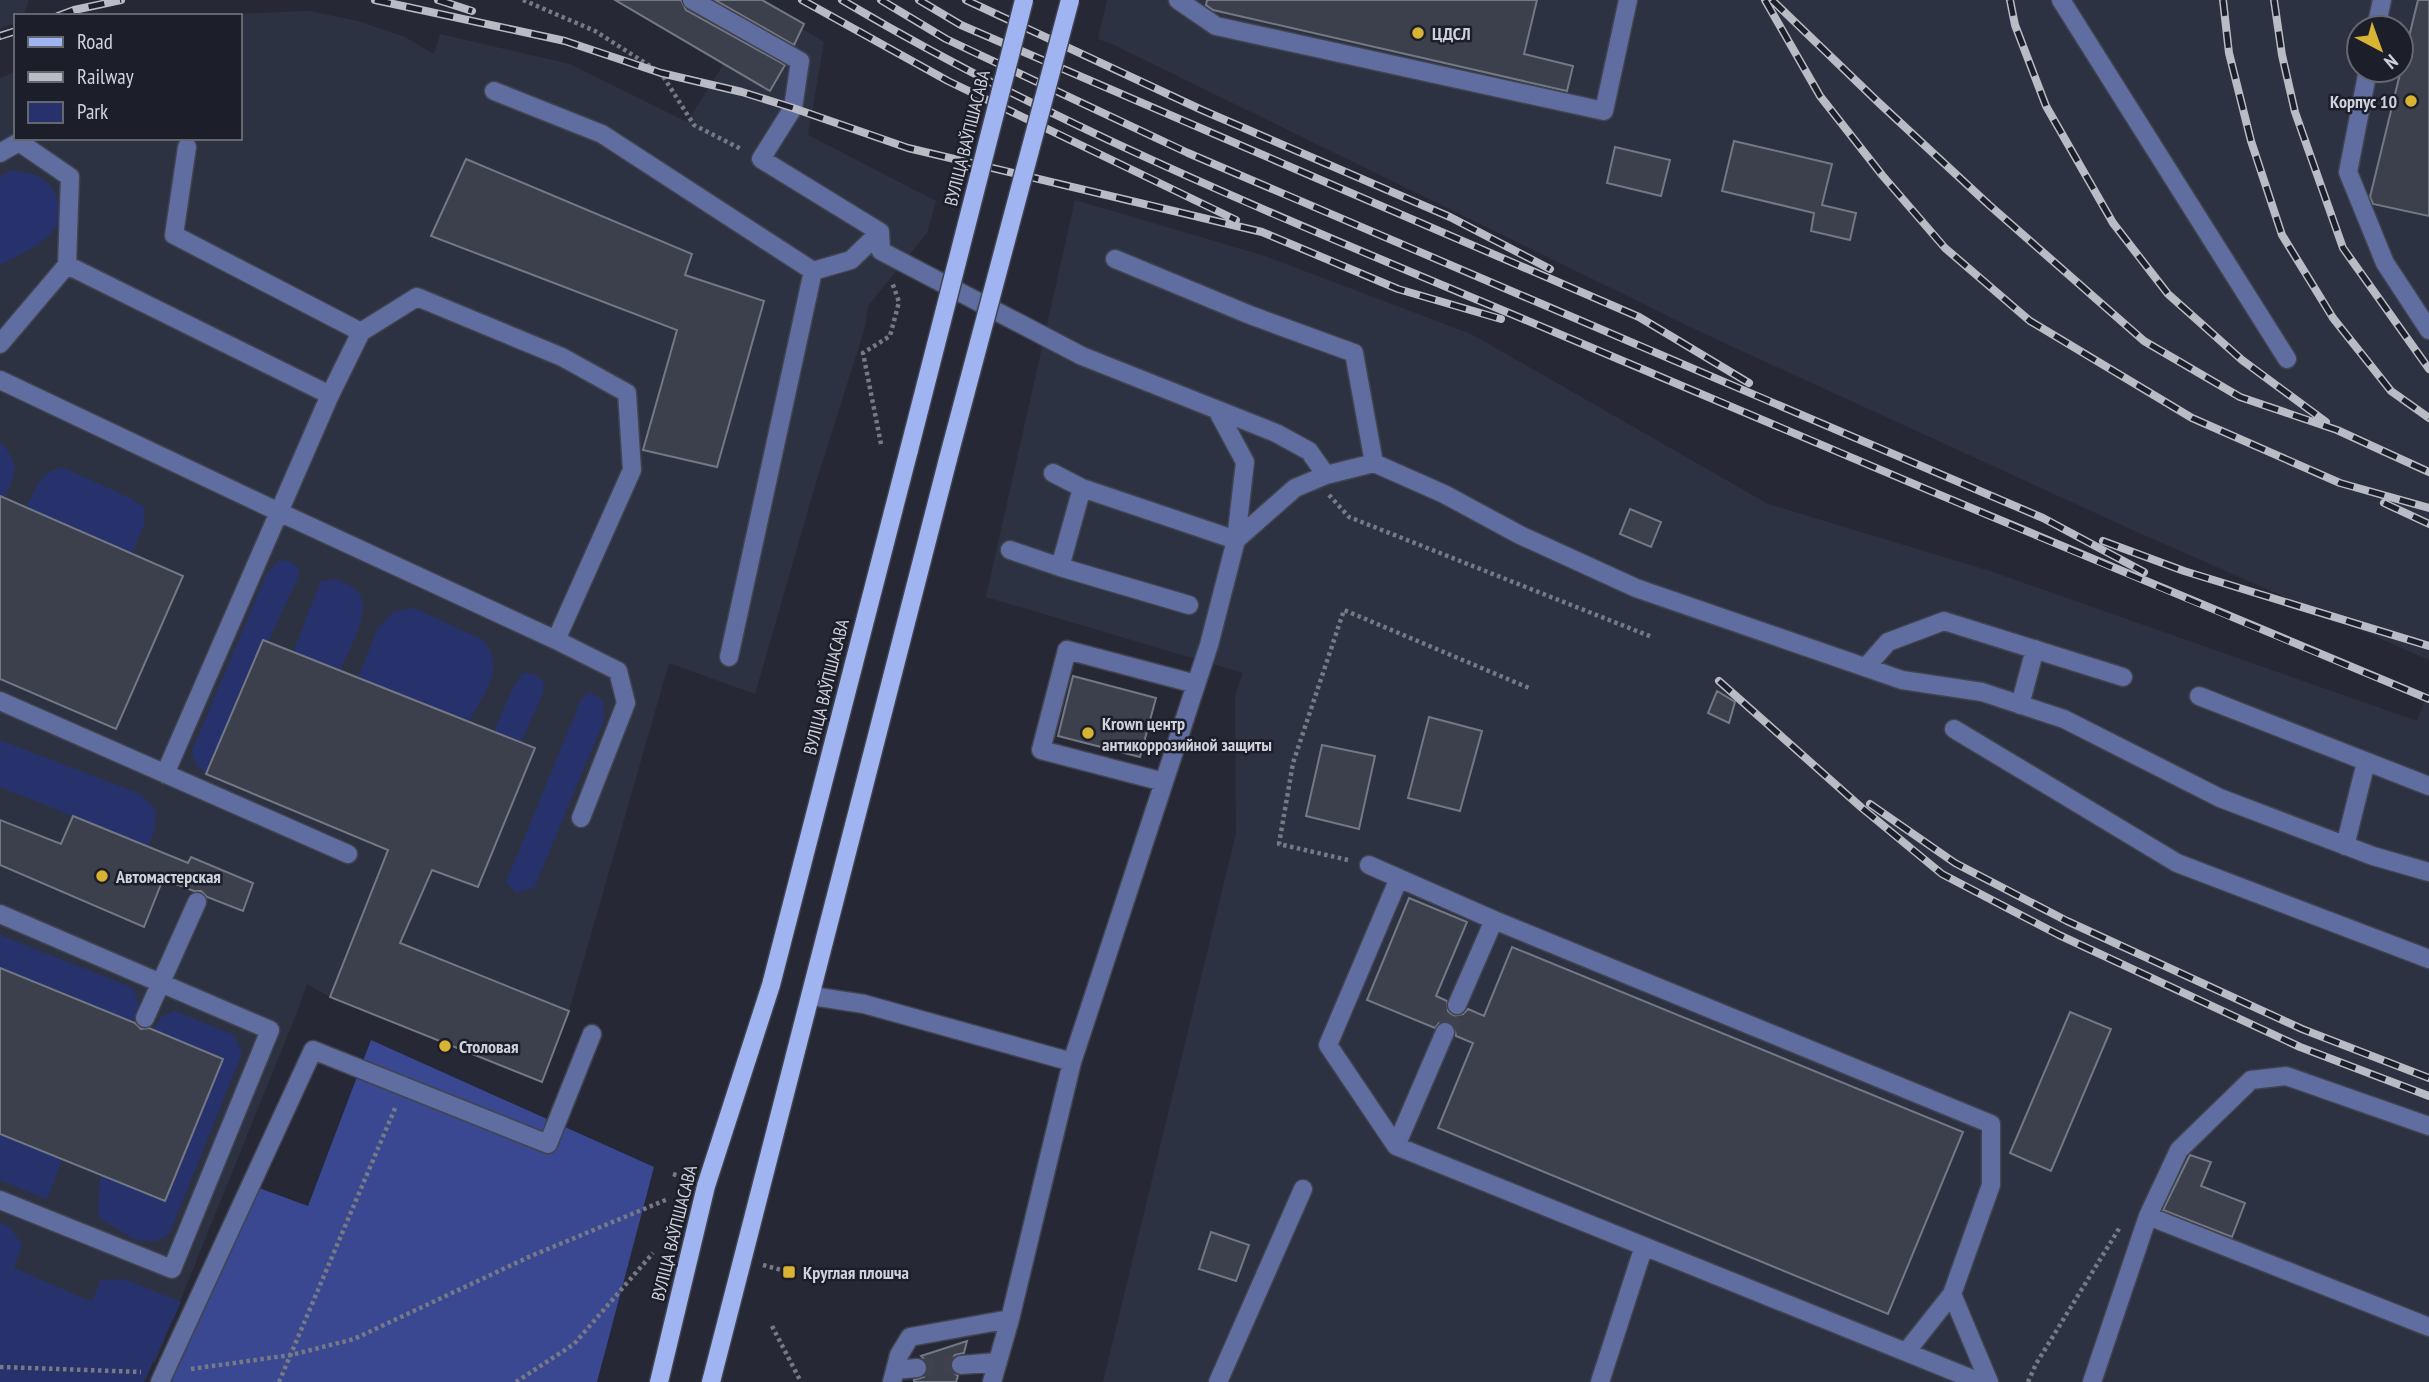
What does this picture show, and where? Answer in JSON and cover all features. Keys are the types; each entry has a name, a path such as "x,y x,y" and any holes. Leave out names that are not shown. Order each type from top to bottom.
{"main road":[{"name":"ВУЛІЦА ВАЎПШАСАВА","path":"659,1382 706,1186 771,985 1024,0"},
{"path":"711,1382 948,459 1070,0"}],"lane":[{"path":"692,0 800,61 793,108 761,159 880,232"},
{"path":"1178,0 1216,26 1604,111 1628,0"},
{"path":"2061,0 2287,359"},
{"path":"2365,84 2348,172 2385,263 2429,330"},
{"path":"494,91 602,134 813,271 851,260 880,232"},
{"path":"0,153 19,142 70,177 67,265 0,344"},
{"path":"187,147 173,234 361,332"},
{"path":"880,232 881,251 1082,356 1276,433 1309,451 1320,477"},
{"path":"1115,259 1250,315 1353,353 1374,463"},
{"path":"67,265 330,395"},
{"path":"729,657 813,271"},
{"path":"165,774 330,395 361,332 417,297 562,357 627,393 632,470 556,640"},
{"path":"0,380 618,671 626,704 581,818"},
{"path":"992,1382 1010,1319 1072,1062 1209,645 1236,540 1245,462 1217,410"},
{"path":"1236,540 1295,488 1320,477 1374,463 1444,494 1520,535 1636,587 1902,680 1982,692 2064,719 2221,798 2373,856 2429,872"},
{"path":"1053,473 1082,488 1236,540"},
{"path":"1060,567 1082,488"},
{"path":"1010,550 1189,605"},
{"path":"1866,667 1888,642 1944,621 2123,677"},
{"path":"2020,705 2035,649"},
{"path":"1164,782 1041,750 1067,650 1196,684"},
{"path":"2199,696 2429,786"},
{"path":"0,701 348,855"},
{"path":"1954,729 2177,863 2429,959"},
{"path":"2345,846 2366,762"},
{"path":"1369,865 1494,920 1991,1124 1991,1185 1952,1294 1906,1352"},
{"path":"1399,878 1328,1045 1396,1146 1980,1382"},
{"path":"145,1018 197,902"},
{"path":"0,914 270,1030 172,1269 0,1200"},
{"path":"1457,1005 1494,920"},
{"path":"812,996 864,1004 1072,1062"},
{"path":"1396,1146 1445,1032"},
{"path":"162,1378 313,1050 548,1144 592,1034"},
{"path":"2091,1382 2148,1216 2179,1150 2251,1080 2286,1076 2429,1126"},
{"path":"1218,1382 1303,1189"},
{"path":"2148,1216 2429,1327"},
{"path":"1600,1382 1644,1246"},
{"path":"1952,1294 1989,1382"},
{"path":"893,1376 899,1355 910,1337 1010,1319"},
{"path":"961,1365 997,1362"},
{"path":"893,1376 917,1368"}],"path":[{"path":"523,0 595,31 661,73 694,125 761,159"},
{"path":"881,251 899,302 890,336 863,353 881,444"},
{"path":"1320,477 1349,517 1652,637"},
{"path":"1369,865 1279,844 1293,763 1345,610 1529,688"},
{"path":"279,1382 404,1086"},
{"path":"0,1367 162,1378 291,1354 354,1339 531,1256 668,1199"},
{"path":"2028,1382 2049,1342 2129,1212 2148,1216"},
{"path":"516,1382 573,1344 653,1253"},
{"path":"772,1326 801,1382"}],"shaded area":[{"path":"0,0 29,0 24,14 14,14 14,23 0,29"},
{"path":"615,0 756,0 824,42 808,135 936,201 927,233 868,306 865,327 814,489 755,694 669,663 569,1011 542,1082 330,997 307,984 155,1363 0,1302 0,78 14,73 14,140 242,140 242,14 233,14 309,11 358,21 405,37 434,54 440,34 570,64 687,122 724,64"},
{"path":"1107,0 2429,0 2429,660 2137,532 1705,334 1098,39"},
{"path":"1075,200 1265,256 1471,334 1768,504 1990,571 2417,721 2429,689 2429,1382 1103,1382 1236,833 1235,696 1243,673 986,597"},
{"path":"371,1040 654,1167 597,1382 170,1382 259,1188 308,1206"}],"green space":[{"path":"13,170 33,174 52,188 58,203 58,219 46,238 0,265 0,176"},
{"path":"0,442 11,456 15,468 5,498 0,496"},
{"path":"64,468 144,507 144,524 132,554 26,508 44,476"},
{"path":"280,560 291,562 299,568 297,580 268,642 263,640 206,774 196,764 192,751 267,573"},
{"path":"336,579 355,589 363,606 354,641 340,670 293,652 321,581"},
{"path":"414,608 483,640 490,650 493,671 486,691 469,722 358,678 378,628 394,612"},
{"path":"523,673 534,674 543,681 543,693 521,742 494,732 513,687"},
{"path":"589,692 603,700 604,720 534,888 516,893 506,882 581,700"},
{"path":"0,740 140,794 156,810 154,832 148,846 0,787"},
{"path":"0,935 133,988 139,1005 133,1022 0,968"},
{"path":"175,1011 234,1035 242,1053 169,1234 155,1242 134,1239 98,1217 100,1175 165,1201 223,1059 153,1030 161,1017"},
{"path":"0,1134 63,1158 47,1199 0,1180"},
{"path":"0,1223 11,1228 22,1245 14,1268 92,1302 100,1280 124,1279 181,1302 144,1382 0,1382"}],"building":[{"path":"615,0 681,0 686,10 785,65 770,91"},
{"path":"715,0 762,0 804,24 794,45"},
{"name":"ЦДСЛ","path":"1207,0 1537,0 1524,54 1573,66 1567,91 1213,10 1206,5"},
{"name":"Корпус 10","path":"2418,0 2429,0 2429,216 2373,204 2370,197 2398,84 2415,84 2415,14"},
{"path":"1734,141 1832,164 1822,205 1856,213 1850,240 1811,231 1814,213 1722,191"},
{"path":"1615,147 1670,160 1661,196 1607,183"},
{"path":"466,159 692,254 685,275 764,301 717,467 643,450 677,330 431,236"},
{"path":"0,496 183,576 116,729 0,679"},
{"path":"1630,509 1661,522 1651,547 1620,534"},
{"path":"263,640 535,748 478,887 432,870 400,943 569,1011 542,1082 330,997 388,850 206,774"},
{"path":"1073,676 1156,698 1140,757 1058,736"},
{"path":"1717,691 1735,702 1729,723 1708,713"},
{"path":"1429,717 1482,731 1460,811 1408,798"},
{"path":"1322,745 1375,756 1359,829 1306,816"},
{"path":"73,816 188,863 191,857 253,883 243,911 207,897 201,891 194,891 163,879 144,927 0,865 0,820 61,844"},
{"path":"1409,898 1467,922 1436,996 1447,1001 1448,1011 1453,1016 1463,1014 1468,1009 1484,1016 1512,947 1963,1132 1888,1314 1438,1128 1473,1043 1456,1036 1454,1026 1449,1021 1439,1023 1435,1028 1367,1000"},
{"path":"0,968 135,1023 141,1029 149,1028 223,1059 165,1201 0,1134"},
{"path":"2070,1012 2111,1029 2051,1171 2010,1153"},
{"path":"2190,1155 2211,1162 2201,1186 2245,1203 2232,1237 2163,1210"},
{"path":"1211,1232 1249,1245 1236,1281 1199,1269"},
{"path":"967,1341 964,1353 955,1355 950,1361 951,1371 958,1376 956,1382 914,1382 928,1372 927,1362 921,1356"}],"tunnel":[{"path":"1445,1032 1457,1005"},
{"path":"917,1368 961,1365"}],"railway":[{"path":"63,14 121,0"},
{"path":"375,0 565,41 661,73 742,92 908,148 1262,232 1398,289 1501,319"},
{"path":"438,0 472,11"},
{"path":"802,0 948,81 1236,220"},
{"path":"842,0 927,49 1014,94 1191,178 2429,699"},
{"path":"881,0 946,39 1188,153 2043,518 2144,572"},
{"path":"919,0 961,25 1639,317 1749,383"},
{"path":"966,0 1202,110 1450,217 1550,269"},
{"path":"1765,0 1820,96 1882,175 1945,248 2030,321 2192,418 2340,483 2429,508"},
{"path":"1772,0 1988,204 2144,341 2240,397 2337,430 2429,472"},
{"path":"2010,0 2015,25 2046,106 2113,223 2168,294 2242,360 2326,422"},
{"path":"2223,0 2229,53 2251,141 2282,235 2333,318 2391,391 2429,418"},
{"path":"2274,0 2282,55 2295,112 2343,248 2429,369"},
{"path":"0,36 14,32"},
{"path":"2384,503 2429,524"},
{"path":"2103,541 2184,571 2429,646"},
{"path":"1719,681 1862,808 1942,874 2059,935 2300,1047 2429,1096"},
{"path":"1870,804 1955,863 2067,921 2302,1029 2429,1078"}],"place":[{"name":"ЦДСЛ","path":"1418,33"},
{"name":"Корпус 10","path":"2411,101"},
{"name":"Krown центр антикоррозийной защиты","path":"1088,733"},
{"name":"Автомастерская","path":"102,876"},
{"name":"Столовая","path":"445,1046"},
{"name":"Круглая плошча","path":"789,1272"}]}
